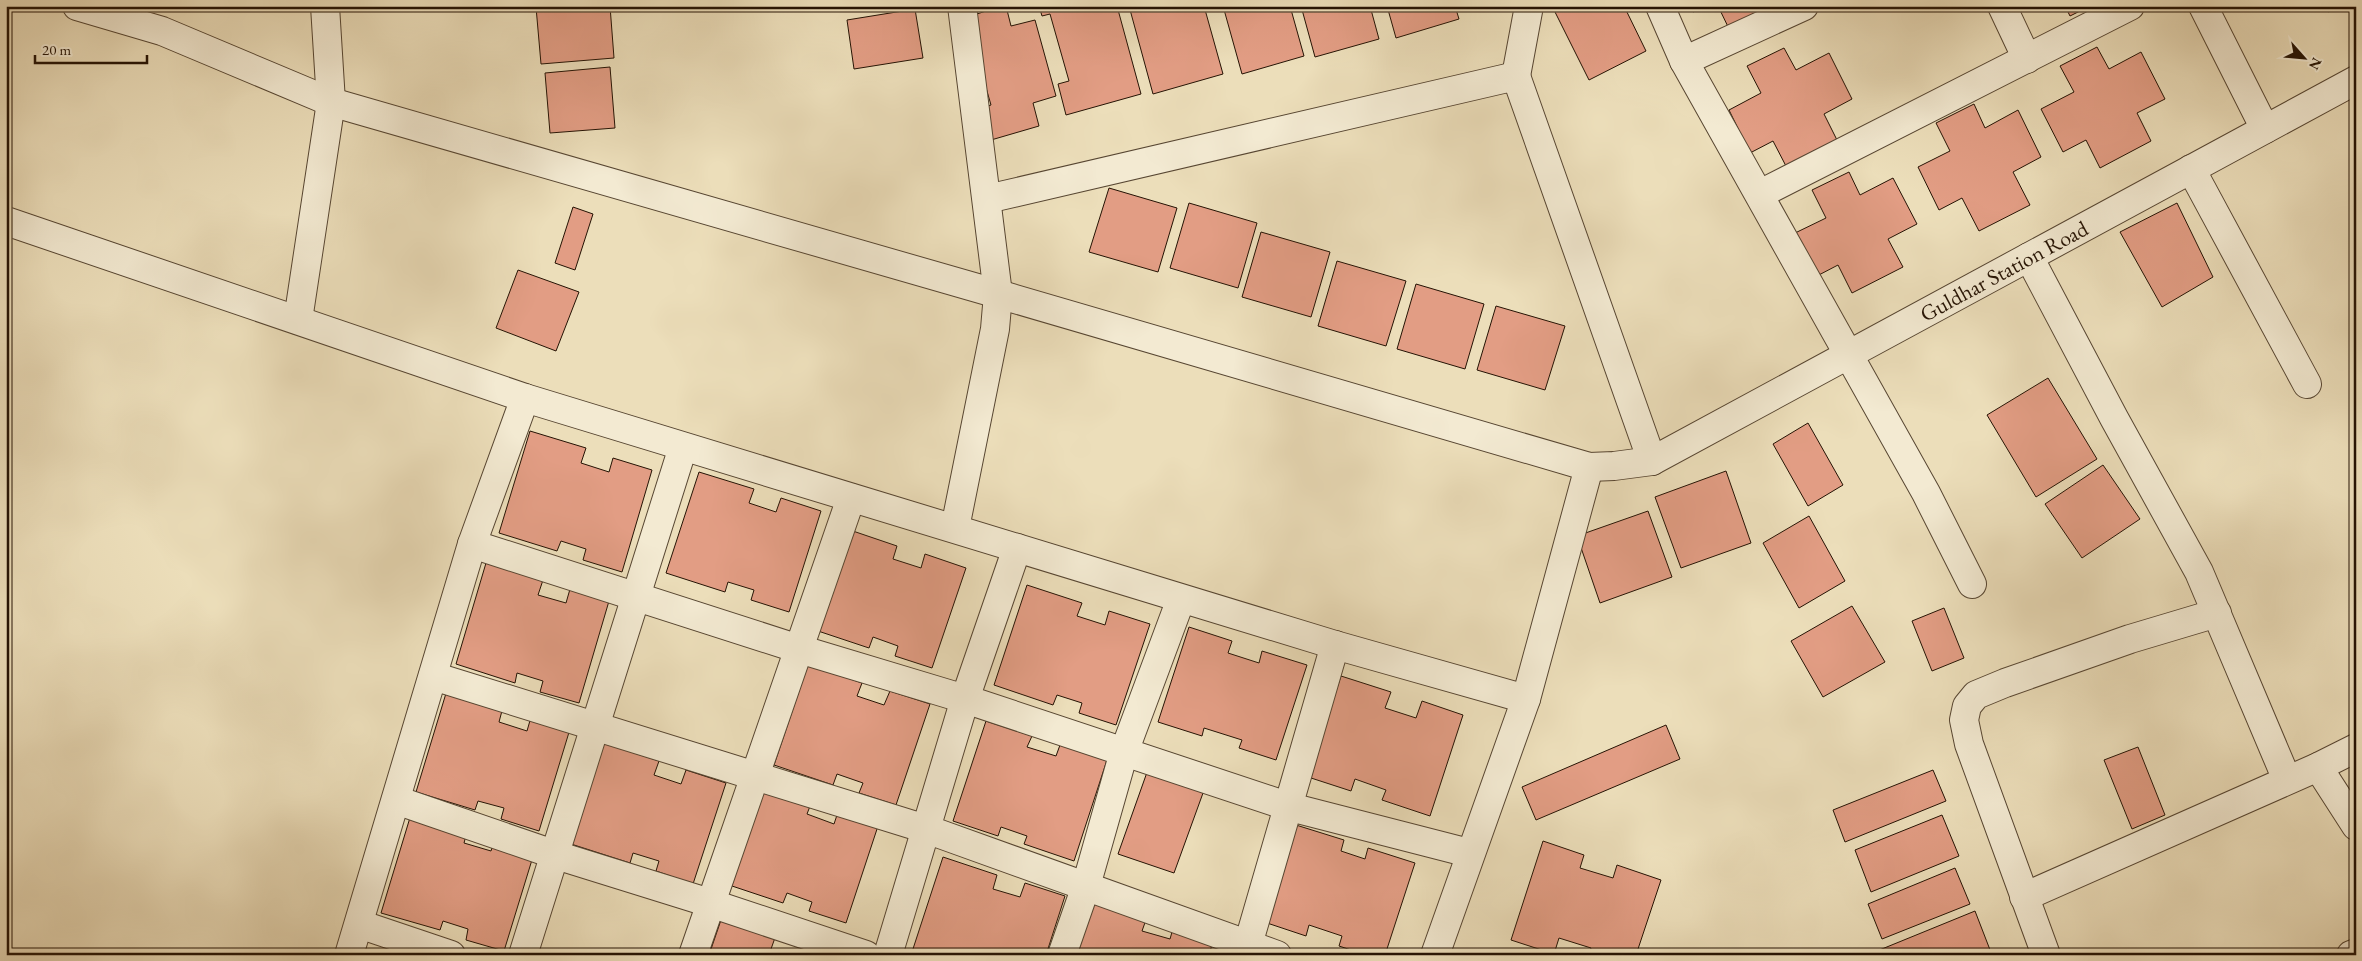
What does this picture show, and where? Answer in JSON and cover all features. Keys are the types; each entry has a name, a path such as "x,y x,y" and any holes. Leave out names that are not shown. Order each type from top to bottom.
{"street":[{"path":"77,6 160,19 331,102 1589,467 1652,461 1516,76 1529,6"},
{"path":"298,320 331,102 325,6"},
{"path":"955,528 995,329 998,294 962,6"},
{"path":"1660,6 1684,61 1926,494 1972,584"},
{"path":"1684,61 1804,6"},
{"path":"2002,6 2027,59"},
{"path":"1760,194 2130,6"},
{"path":"2203,6 2265,129"},
{"path":"987,199 1516,76"},
{"name":"Guldhar Station Road","path":"1652,461 2356,80"},
{"path":"2190,169 2308,384"},
{"path":"6,221 525,398 1335,645 1526,699"},
{"path":"2029,257 2114,418 2199,572 2287,780"},
{"path":"349,955 472,544 525,398"},
{"path":"523,955 683,446"},
{"path":"1435,955 1469,853 1526,699 1589,467"},
{"path":"693,955 851,498"},
{"path":"472,544 965,700 1290,807 1469,853"},
{"path":"888,955 965,700 1017,548"},
{"path":"1062,955 1086,886 1124,752 1181,598"},
{"path":"2046,955 1969,744 1964,720 1967,706 1976,696 2005,683 2130,639 2217,613"},
{"path":"1247,950 1290,807 1335,645"},
{"path":"433,676 596,725 926,829 1086,886 1247,950 1277,955"},
{"path":"2024,897 2318,767 2356,748"},
{"path":"2318,767 2356,826"},
{"path":"396,800 866,955"},
{"path":"359,924 450,955"},
{"path":"2351,955 2356,953"}],"building":[{"path":"205,6 255,6 205,10"},
{"path":"610,6 614,58 541,64 536,7"},
{"path":"1006,6 1011,26 1035,20 1056,96 1033,103 1039,126 991,140 982,108 991,105 971,36 968,17"},
{"path":"1039,6 1117,6 1141,94 1066,115 1058,84 1069,81 1050,14 1042,16"},
{"path":"1129,6 1204,6 1223,74 1153,94"},
{"path":"1223,6 1290,6 1304,56 1242,74"},
{"path":"1301,6 1370,6 1379,39 1315,57"},
{"path":"1387,6 1455,6 1459,19 1396,38"},
{"path":"1566,6 1624,6 1646,51 1589,80 1555,12"},
{"path":"1690,6 1705,6 1693,12"},
{"path":"1718,6 1767,6 1772,17 1733,37"},
{"path":"2065,6 2090,6 2070,16"},
{"path":"2325,6 2337,6 2328,12"},
{"path":"915,9 923,58 854,69 847,20"},
{"path":"2097,47 2109,69 2141,52 2165,99 2137,113 2151,141 2100,168 2086,140 2063,152 2041,109 2074,92 2060,66"},
{"path":"1784,48 1796,70 1829,53 1852,99 1824,114 1838,142 1787,168 1773,141 1750,153 1729,110 1761,93 1747,66"},
{"path":"610,67 615,128 550,133 545,73"},
{"path":"1974,104 1985,128 2018,110 2041,157 2013,172 2030,205 1979,231 1962,198 1939,210 1918,167 1950,151 1936,123"},
{"path":"1849,172 1860,195 1893,178 1917,224 1888,239 1903,267 1852,293 1838,265 1815,277 1793,234 1826,218 1812,190"},
{"path":"1109,188 1177,208 1158,272 1089,252"},
{"path":"1189,203 1257,223 1238,288 1170,268"},
{"path":"2177,203 2213,277 2162,307 2120,232"},
{"path":"573,207 593,214 575,270 555,263"},
{"path":"1261,232 1330,252 1311,317 1242,297"},
{"path":"1337,261 1406,281 1386,346 1318,326"},
{"path":"518,270 579,292 556,351 496,328"},
{"path":"1416,284 1484,304 1465,369 1397,349"},
{"path":"1496,306 1565,326 1545,390 1477,370"},
{"path":"2048,378 2097,459 2036,497 1987,415"},
{"path":"1808,423 1843,485 1808,506 1773,444"},
{"path":"530,431 586,448 581,463 609,472 613,458 652,470 622,572 583,560 586,549 561,541 557,551 499,533"},
{"path":"2103,465 2140,519 2082,558 2045,504"},
{"path":"1726,471 1751,543 1681,568 1655,497"},
{"path":"699,472 754,489 749,503 776,512 781,498 821,511 789,612 751,600 754,590 728,582 725,592 666,573"},
{"path":"1648,511 1672,577 1600,603 1577,536"},
{"path":"1809,516 1845,581 1799,608 1763,543"},
{"path":"844,528 897,546 893,559 921,568 925,554 966,568 932,668 895,656 898,646 873,637 869,648 809,628"},
{"path":"486,563 543,580 538,595 566,603 570,589 609,601 579,703 540,692 543,681 517,673 515,683 456,664"},
{"path":"1027,585 1082,603 1077,616 1105,625 1109,611 1150,624 1116,725 1079,713 1082,703 1057,695 1053,705 994,685"},
{"path":"1852,606 1885,662 1823,697 1791,641"},
{"path":"1944,608 1964,658 1932,671 1912,621"},
{"path":"1189,627 1232,641 1228,653 1259,663 1262,651 1307,665 1276,760 1239,748 1242,740 1204,728 1202,736 1158,722"},
{"path":"808,664 862,683 857,696 884,705 890,691 930,704 896,805 859,793 863,783 837,774 833,785 774,765"},
{"path":"1341,676 1391,692 1385,708 1416,718 1422,701 1463,715 1430,816 1382,800 1386,790 1355,779 1351,791 1308,777"},
{"path":"447,690 503,707 499,722 527,731 531,717 570,729 539,831 501,819 504,808 478,801 475,810 416,792"},
{"path":"986,721 1032,736 1027,747 1056,756 1060,745 1107,760 1074,861 1024,844 1027,836 1001,827 998,836 953,821"},
{"path":"1666,725 1680,759 1536,820 1522,787"},
{"path":"604,743 659,761 654,775 681,784 686,770 726,783 693,884 656,871 659,861 633,853 630,863 571,844"},
{"path":"2138,747 2165,815 2132,829 2104,760"},
{"path":"1151,761 1207,782 1174,873 1118,854"},
{"path":"1933,770 1946,801 1845,842 1833,810"},
{"path":"758,783 812,801 807,814 834,824 839,809 879,823 846,923 809,911 812,902 787,893 783,903 723,883"},
{"path":"412,811 468,828 464,843 491,851 495,838 535,850 504,951 466,940 468,929 443,921 440,930 381,913"},
{"path":"1942,815 1959,856 1871,892 1855,850"},
{"path":"1296,825 1344,840 1341,851 1365,859 1368,848 1415,863 1385,955 1366,955 1339,946 1342,936 1309,925 1306,936 1264,922"},
{"path":"1543,841 1584,855 1580,868 1613,878 1617,865 1661,880 1636,955 1589,955 1591,948 1559,938 1554,954 1511,940"},
{"path":"943,857 997,875 993,889 1020,897 1025,883 1065,896 1046,955 911,955"},
{"path":"1955,868 1970,904 1882,939 1868,904"},
{"path":"1092,899 1147,917 1142,931 1170,939 1174,925 1214,938 1209,955 1074,955"},
{"path":"1975,911 1992,955 1879,955 1877,951"},
{"path":"722,917 776,935 771,949 789,955 709,955"},
{"path":"803,943 837,955 799,955"}]}
